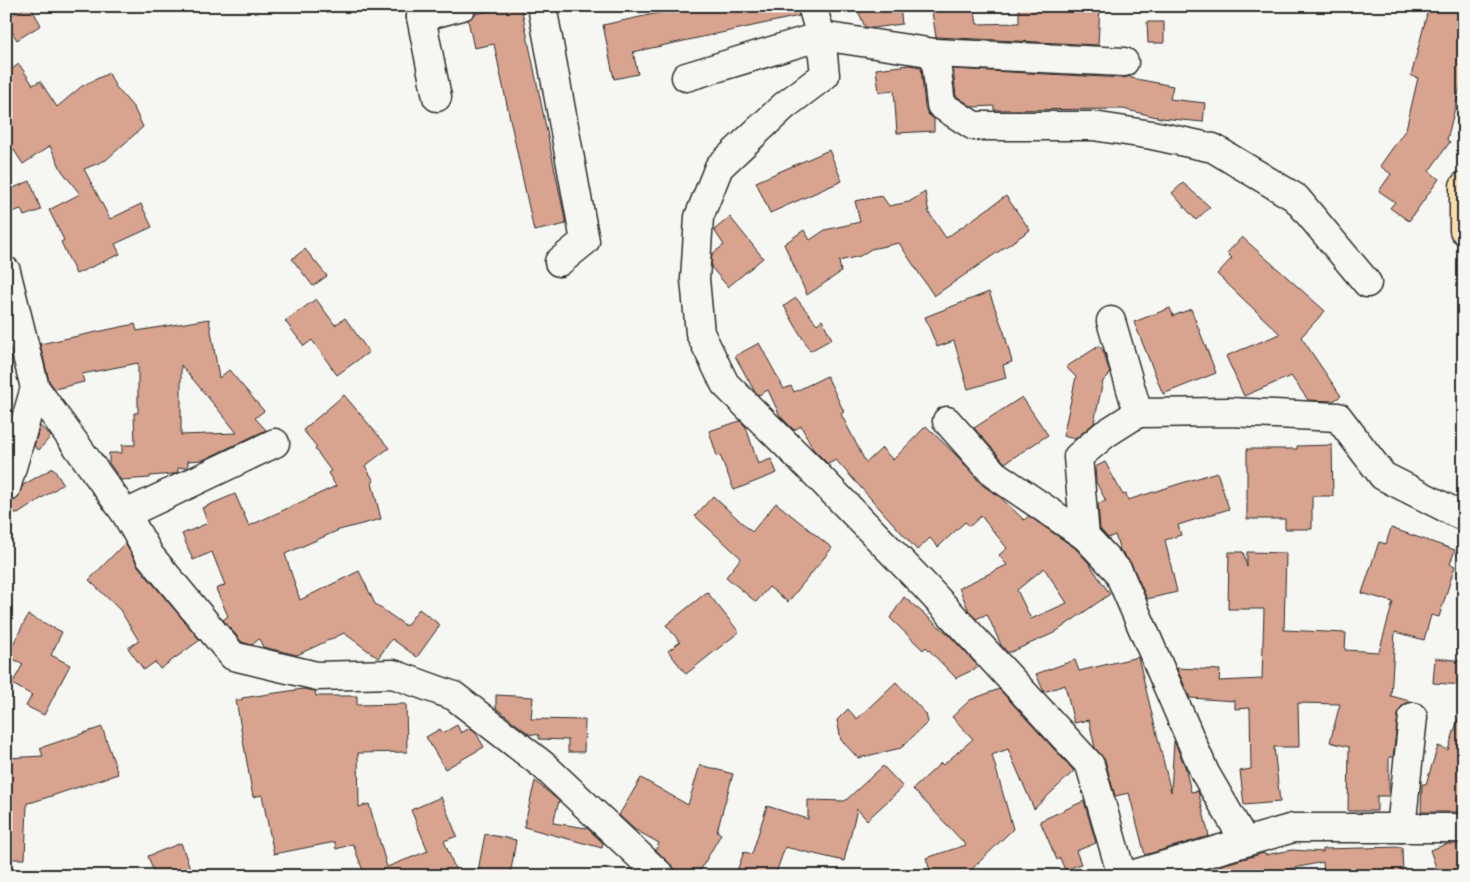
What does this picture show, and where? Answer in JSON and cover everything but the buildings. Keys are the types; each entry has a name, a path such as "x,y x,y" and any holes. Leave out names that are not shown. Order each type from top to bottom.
{"main road":[{"path":"1464,186 1464,230"}],"street":[{"path":"437,97 424,12 462,6"},
{"path":"542,6 585,241 559,262"},
{"path":"812,6 821,36 825,76 784,106 719,166 699,217 695,279 700,333 724,384 925,586 1090,765 1122,876"},
{"path":"686,76 821,36 935,52 1124,62"},
{"path":"935,52 941,105 974,126 1093,126 1152,135 1213,148 1296,198 1366,283"},
{"path":"6,271 35,388 126,514 150,556 233,656 317,676 393,674 454,696 543,765 661,876"},
{"path":"1111,320 1138,413"},
{"path":"6,488 35,388"},
{"path":"1085,536 1078,458 1105,434 1138,413 1229,412 1338,417 1383,476 1464,517"},
{"path":"947,421 994,474 1085,536 1118,572 1204,774 1246,842"},
{"path":"126,514 275,443"},
{"path":"1401,828 1413,718"},
{"path":"1128,876 1293,828 1464,828"}]}
